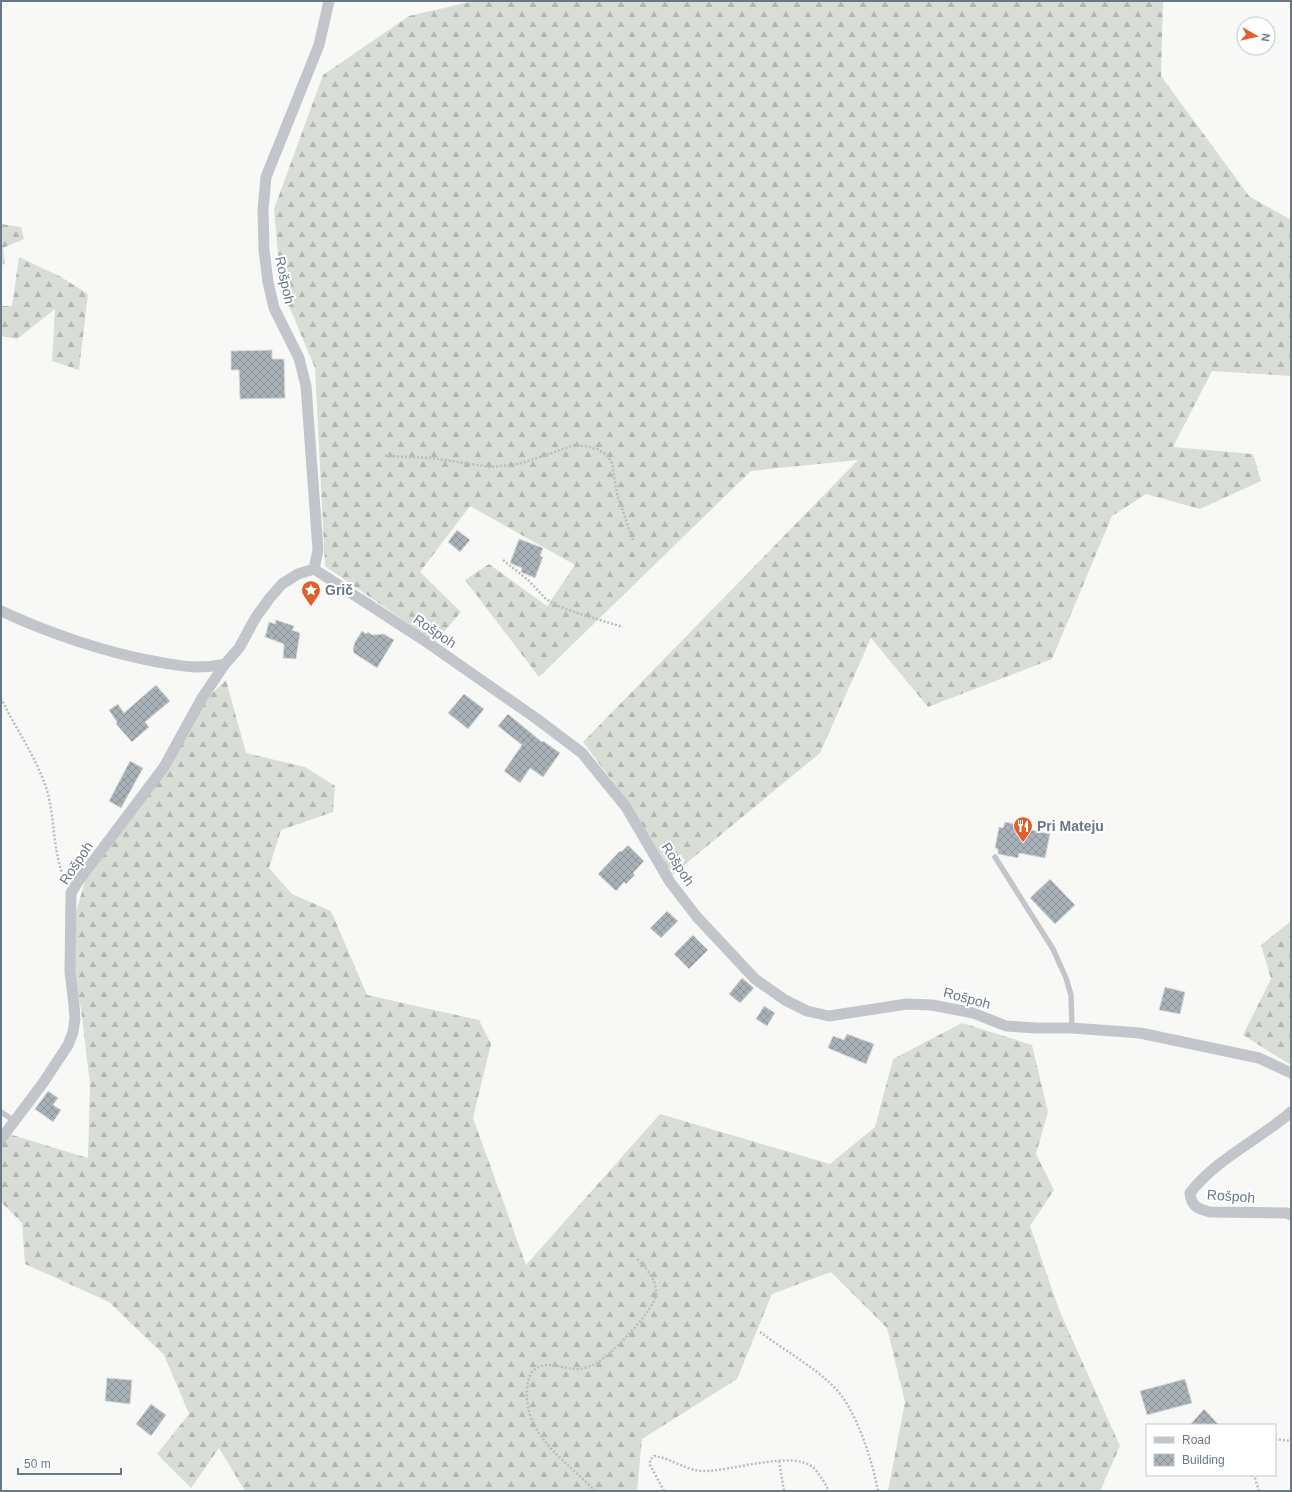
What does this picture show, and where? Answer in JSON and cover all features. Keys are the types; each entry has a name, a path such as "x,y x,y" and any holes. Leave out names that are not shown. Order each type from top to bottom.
{"street":[{"name":"Rošpoh","path":"314,569 318,550 306,386 299,358 274,308 268,282 264,250 263,210 266,177 319,45 329,1"},
{"name":"Rošpoh","path":"1,1140 68,1046 73,1032 75,1019 70,972 71,893 79,880 164,767 202,698 225,664 239,648 256,617 269,599 282,584 298,574 314,569"},
{"name":"Rošpoh","path":"314,569 434,648 537,719 582,753 626,807 670,882 697,917 755,979 785,1000 806,1011 829,1016 907,1004 932,1005 973,1013 1006,1026 1072,1028 1140,1033 1259,1058 1291,1073"},
{"path":"1,611 20,620 83,643 132,657 196,668 225,664"},
{"name":"Rošpoh","path":"1291,1112 1219,1164 1200,1180 1190,1192 1191,1201 1199,1209 1210,1212 1287,1213 1291,1215"}],"lane":[{"path":"995,857 1053,949 1066,978 1071,995 1072,1028"},
{"path":"1,1112 15,1121"}],"path":[{"path":"385,456 432,458 490,467 519,464 575,445 597,449 607,455 612,463 617,494 633,540"},
{"path":"503,560 528,580 546,599 558,606 623,627"},
{"path":"1,698 30,751 47,792 52,810 63,876 71,893"},
{"path":"595,1491 548,1447 538,1434 532,1422 529,1410 527,1396 528,1382 531,1373 536,1368 550,1365 576,1369 585,1368 595,1364 614,1349 640,1321 653,1303 656,1294 655,1284 650,1274 636,1258"},
{"path":"760,1332 817,1372 842,1396 848,1405 864,1443 878,1491"},
{"path":"1276,1439 1291,1441"},
{"path":"664,1491 650,1465 650,1460 654,1456 663,1458 686,1468 704,1471 779,1461 796,1461 805,1463 813,1468 829,1491"},
{"path":"779,1461 784,1491"},
{"path":"1253,1476 1259,1491"}],"green space":[{"path":"474,1 1163,1 1161,76 1249,196 1291,220 1291,376 1212,371 1173,447 1253,454 1261,481 1200,509 1146,494 1112,516 1052,659 928,707 871,638 820,753 672,875 631,806 583,742 858,460 751,471 539,677 465,580 489,564 547,606 575,565 470,506 420,572 461,612 435,642 325,566 315,368 281,287 274,209 323,75 409,16"},
{"path":"1,224 21,227 24,239 3,248 5,263 1,266"},
{"path":"19,257 61,277 88,294 79,370 52,361 55,309 17,339 1,336 1,306 12,306"},
{"path":"226,680 246,753 305,767 335,786 333,812 281,830 269,868 292,894 331,911 367,995 479,1020 491,1044 473,1118 526,1265 660,1114 830,1164 875,1127 893,1059 962,1023 1032,1045 1048,1112 1036,1154 1054,1190 1030,1226 1060,1312 1120,1446 1100,1491 888,1491 905,1402 887,1328 831,1272 772,1294 737,1379 642,1439 637,1491 245,1491 219,1448 191,1488 157,1454 189,1414 164,1355 109,1302 25,1264 22,1223 1,1202 1,1144 9,1134 88,1158 90,1084 81,1009 73,971 75,916 86,877 208,697"},
{"path":"1291,921 1291,1065 1243,1035 1271,979 1261,945"}],"building":[{"path":"272,350 272,359 284,359 285,398 240,399 239,370 231,370 231,351"},
{"path":"457,530 470,540 460,552 448,542"},
{"path":"519,539 543,548 540,556 543,557 535,578 521,572 522,568 510,563"},
{"path":"276,620 294,626 292,630 300,633 296,659 283,658 284,644 265,637 269,622 275,624"},
{"path":"362,631 366,634 368,632 372,635 384,634 394,640 377,668 354,653 353,649 355,642"},
{"path":"156,685 170,701 145,722 149,727 132,742 116,724 117,722 109,710 118,704 124,713"},
{"path":"464,694 484,709 468,729 448,713"},
{"path":"508,714 542,742 543,741 560,753 543,777 530,768 520,783 504,771 522,745 498,726"},
{"path":"130,761 143,768 121,808 109,801"},
{"path":"1005,822 1050,834 1045,858 1019,853 1018,858 998,854 998,849 995,848 999,827 1003,828"},
{"path":"628,845 644,861 633,873 635,875 626,884 624,882 616,891 598,874 620,851 621,852"},
{"path":"1050,879 1075,905 1055,924 1030,898"},
{"path":"667,911 678,921 661,938 650,928"},
{"path":"693,935 708,950 689,969 674,954"},
{"path":"742,978 754,988 740,1003 729,994"},
{"path":"1165,987 1185,992 1180,1014 1159,1010"},
{"path":"764,1006 775,1013 767,1026 756,1019"},
{"path":"847,1034 874,1044 866,1064 828,1048 833,1036 844,1040"},
{"path":"48,1091 58,1098 53,1105 61,1110 53,1122 35,1109"},
{"path":"107,1378 132,1380 130,1404 105,1401"},
{"path":"1185,1379 1192,1403 1147,1415 1140,1391"},
{"path":"151,1404 166,1415 151,1436 136,1424"},
{"path":"1204,1409 1218,1424 1191,1424"}],"place":[{"name":"Grič","path":"311,607"},
{"name":"Pri Mateju","path":"1023,843"}]}
